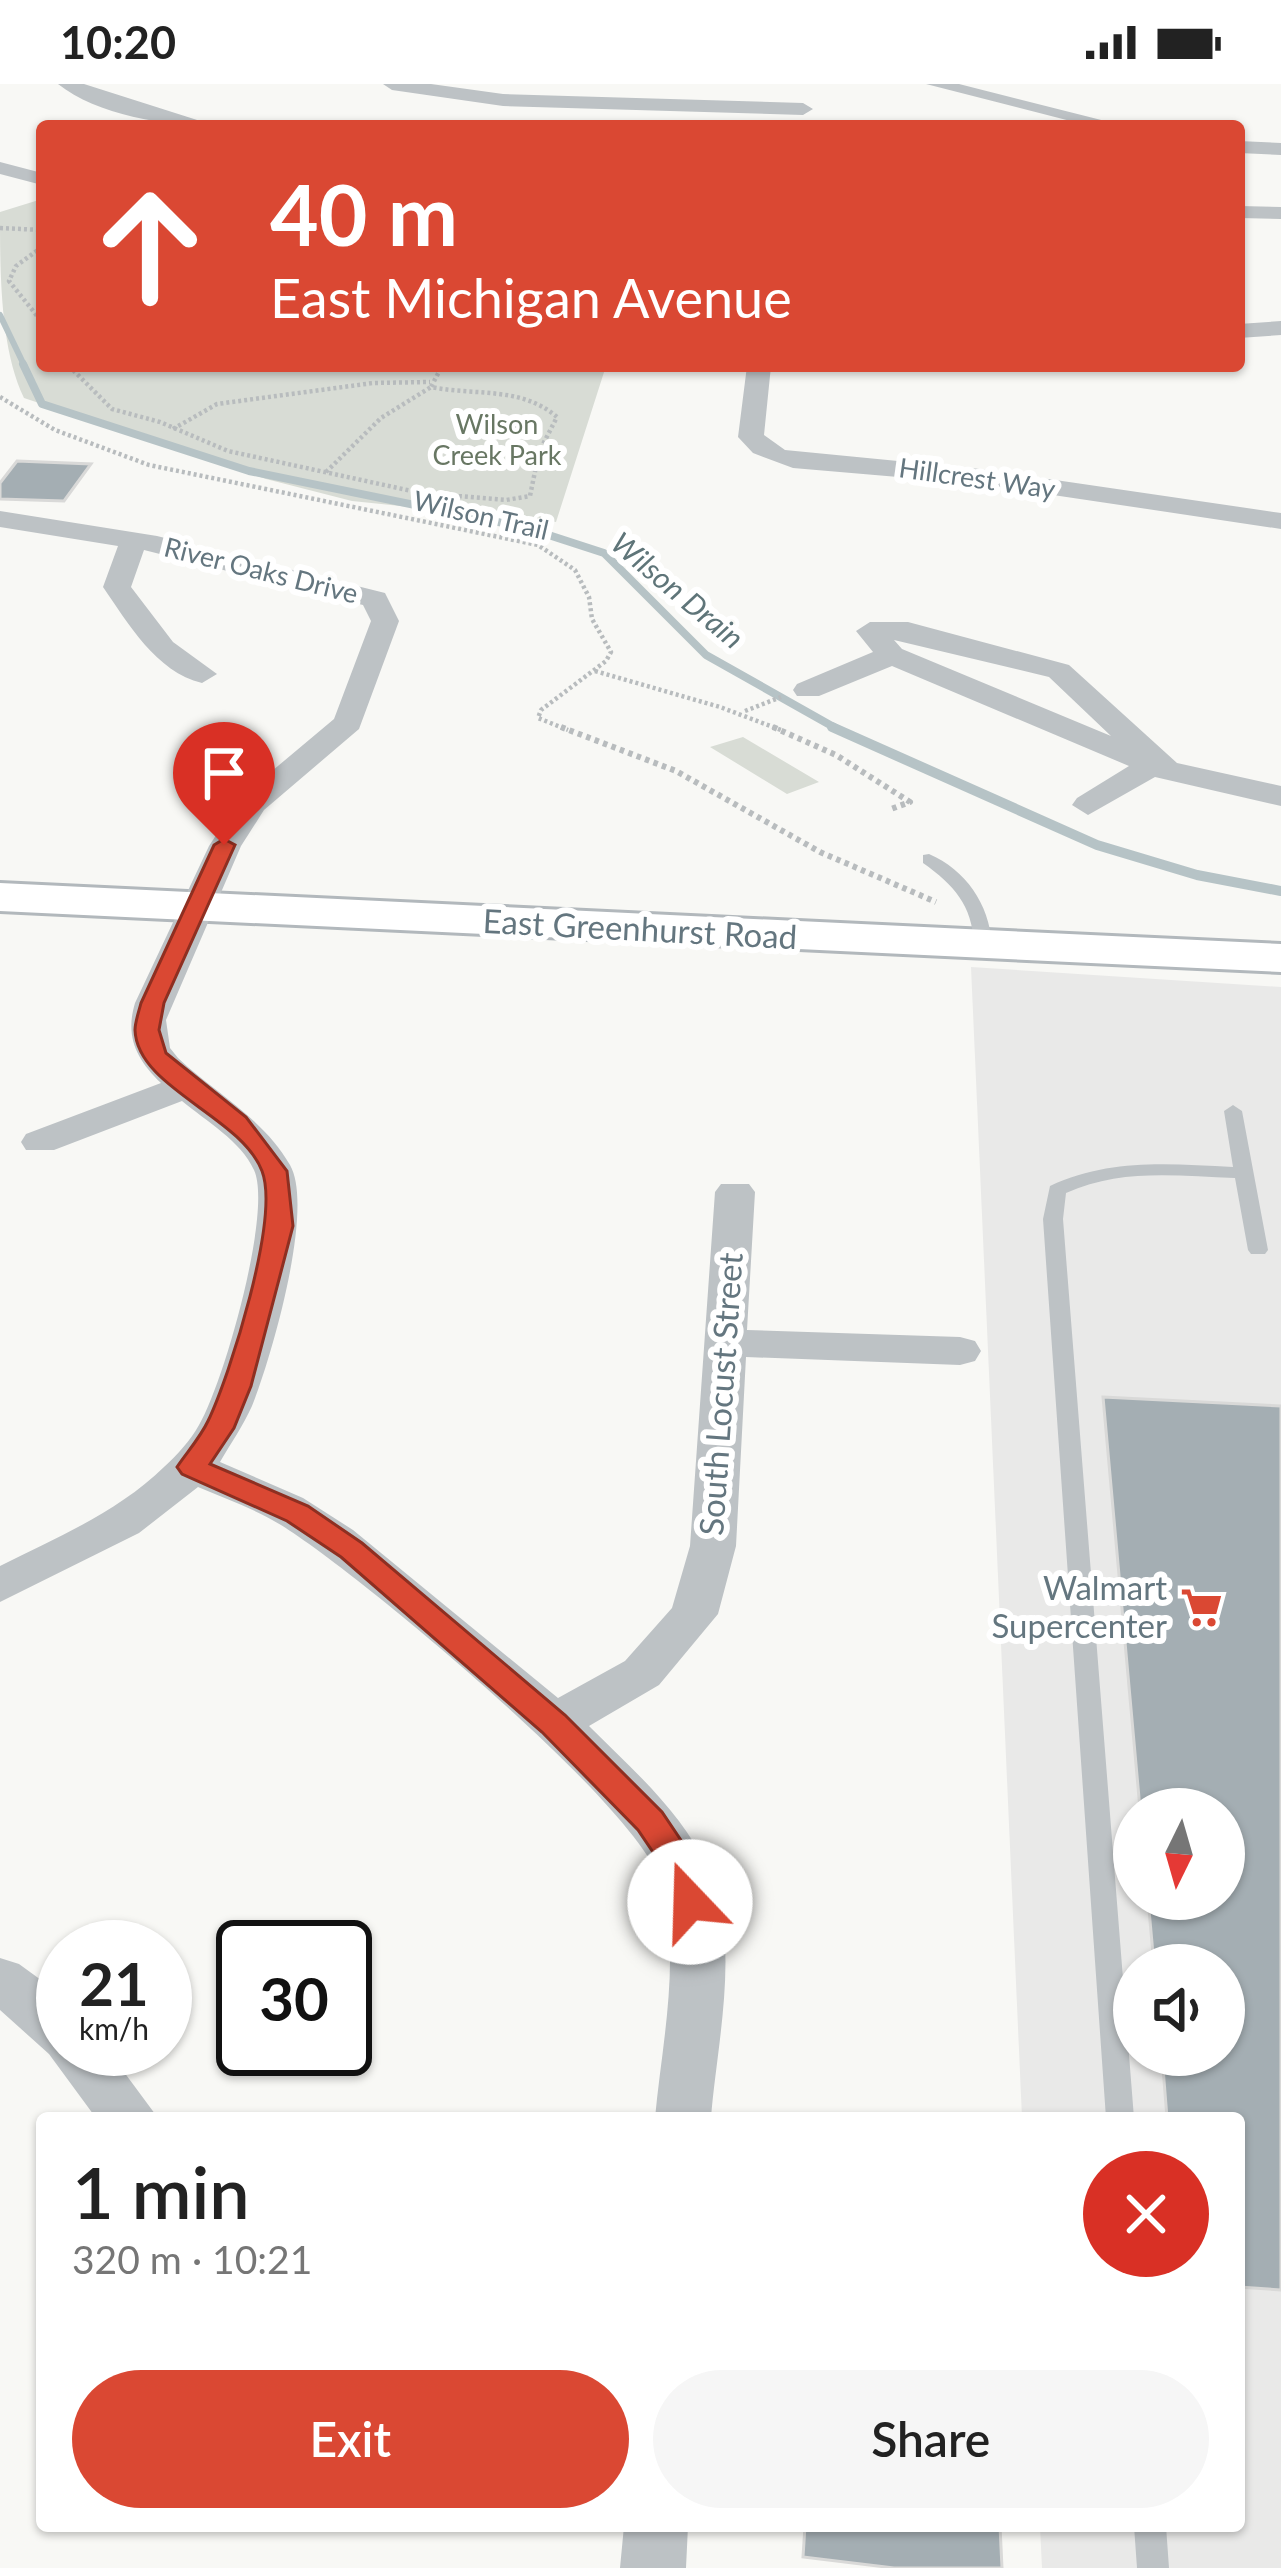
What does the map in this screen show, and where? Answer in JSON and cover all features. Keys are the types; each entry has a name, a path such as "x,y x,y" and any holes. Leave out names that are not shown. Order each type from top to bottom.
{"main road":[{"name":"East Greenhurst Road","path":"0,897 983,931 1281,958"}],"street":[{"path":"68,84 129,108 180,120"},
{"path":"392,84 455,96 575,93 803,109 812,120"},
{"path":"803,109 810,84"},
{"path":"935,84 1089,120"},
{"path":"1245,147 1281,149"},
{"path":"0,168 36,177"},
{"path":"1245,212 1281,213"},
{"path":"1245,331 1281,328"},
{"name":"Hillcrest Way","path":"758,372 752,455 941,471 1281,521"},
{"path":"1160,506 1174,473"},
{"name":"River Oaks Drive","path":"0,519 133,541 375,599 385,621 348,723 252,804 224,845 197,906"},
{"name":"River Oaks Drive","path":"133,541 117,587 163,648 202,674"},
{"path":"1160,767 1059,671 908,631 870,632 892,655 1160,767 1281,796"},
{"path":"808,690 892,655"},
{"path":"1088,805 1160,767"},
{"path":"2,1581 113,1529 192,1467 220,1428 237,1386 280,1226 275,1171 238,1122 155,1055 147,1030 152,1003 197,906"},
{"path":"40,1142 187,1085"},
{"name":"South Locust Street","path":"553,1724 642,1673 694,1614 713,1546 735,1192"},
{"path":"726,1342 960,1352"},
{"path":"192,1467 297,1514 352,1550 553,1724 650,1821 684,1870 695,1934 683,2112"},
{"path":"0,1980 36,2006"},
{"path":"96,2076 125,2112"},
{"path":"653,2568 656,2532"}],"lane":[{"path":"929,859 963,883 983,931"},
{"path":"1233,1111 1258,1250"},
{"path":"1120,2112 1053,1220 1057,1190 1085,1174 1128,1168 1244,1173"},
{"path":"1150,2532 1153,2568"}],"path":[{"path":"0,228 36,230"},
{"path":"36,251 21,261 9,281 36,315"},
{"path":"78,372 103,404 196,442 469,500 514,502 530,496 539,452 556,424 552,411 520,398 431,384 374,383 218,404 173,429"},
{"path":"326,473 382,418 431,384 438,372"},
{"name":"Wilson Trail","path":"0,397 55,430 149,465 269,491 317,496 414,523 538,544 562,557 584,583 592,620 611,652 595,671"},
{"path":"891,809 910,802 873,774 743,712 595,671 541,710 538,718 676,771 820,852 983,931"},
{"path":"743,712 761,705"}],"shaded area":[{"path":"971,967 1281,987 1281,2568 1042,2568 1040,2532 1245,2532 1245,2112 1022,2112"}],"green space":[{"name":"Wilson Creek Park","path":"36,201 36,372 604,372 556,522 352,501 266,479 24,398 6,333 0,212"},
{"path":"743,737 819,782 787,794 710,747"}],"building":[{"path":"17,461 91,464 64,501 0,499 0,483"},
{"name":"Walmart Supercenter","path":"1103,1397 1281,1406 1281,2290 1245,2287 1245,2112 1167,2112 1164,2076 1245,2076 1245,1944 1152,1944 1150,1920 1245,1920 1245,1788 1138,1788"},
{"path":"805,2532 1000,2532 1002,2568 894,2568 803,2557"}],"waterway":[{"name":"Wilson Drain","path":"0,315 25,367"},
{"name":"Wilson Drain","path":"23,364 42,404 249,471 527,528 604,553 706,655 839,730"},
{"name":"Wilson Drain","path":"832,727 1097,845 1197,875 1281,891"}],"place":[{"name":"Walmart Supercenter","path":"1201,1607"}],"route":[{"path":"224,845 152,1003 147,1030 155,1055 238,1122 275,1171 280,1226 237,1386 220,1428 192,1467 297,1514 352,1550 553,1724 650,1821 684,1870 690,1902"}]}
